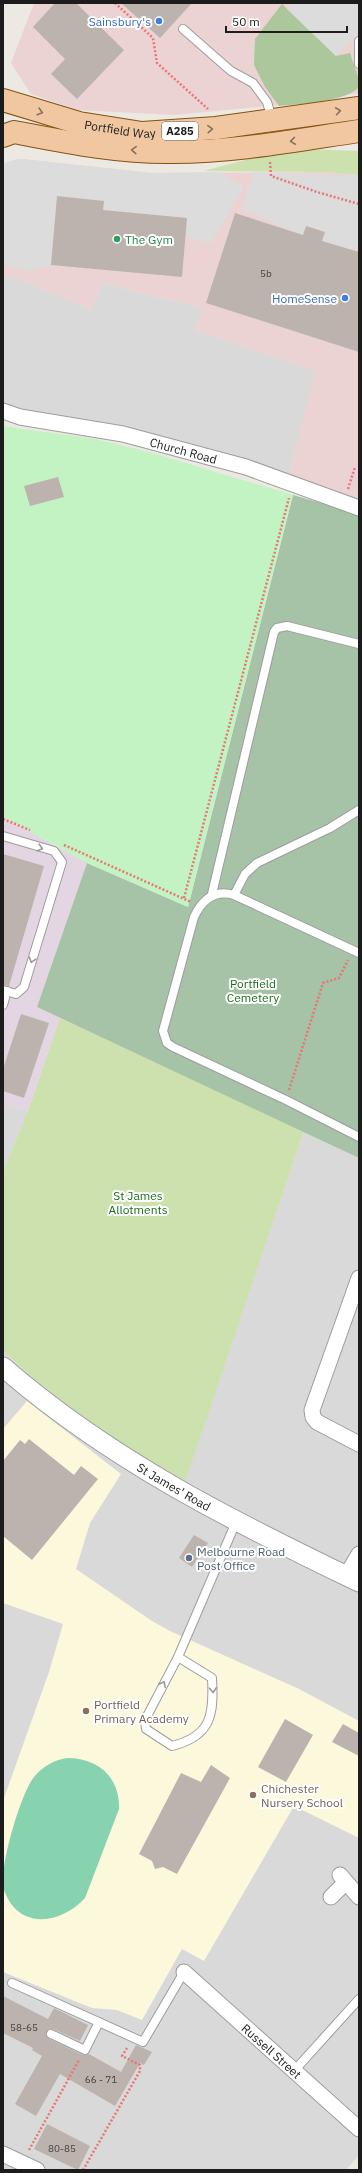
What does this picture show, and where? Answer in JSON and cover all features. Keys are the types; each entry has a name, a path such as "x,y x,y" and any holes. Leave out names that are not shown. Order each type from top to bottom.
{"main road":[{"name":"Portfield Way","path":"3,100 78,123 142,133 216,128 359,108"},
{"path":"3,104 5,118 3,126"},
{"name":"Portfield Way","path":"3,136 14,132 100,148 173,152 251,146 359,131"}],"street":[{"name":"Church Road","path":"3,411 20,417 123,434 246,467 359,508"},
{"path":"359,1278 312,1410 313,1417 317,1422 359,1444"},
{"name":"St James' Road","path":"3,1367 27,1388 101,1443 192,1499 353,1579"},
{"path":"353,1579 359,1554"},
{"path":"331,1897 343,1878 359,1897"},
{"name":"Russell Street","path":"184,1972 359,2129"},
{"path":"3,2154 37,2170"}],"lane":[{"path":"182,29 231,71 253,83 267,102 272,120"},
{"path":"359,41 359,64"},
{"path":"359,644 287,626 277,628 274,632 212,894 200,906 194,917 163,1026 163,1037 173,1047 359,1136"},
{"path":"234,895 245,874 257,863 330,828 359,810"},
{"path":"3,836 54,852 62,862 24,987 16,994 5,991 3,1004"},
{"path":"212,894 220,893 234,895 356,952"},
{"path":"178,1657 212,1678 214,1704 209,1723 198,1734 184,1743 172,1746 146,1729 145,1720 178,1657 236,1522"},
{"path":"12,1983 143,2042 184,1972"},
{"path":"294,2071 359,1999"},
{"path":"51,2034 85,2050 99,2022"}],"path":[{"path":"115,3 152,38 157,63 211,112"},
{"path":"269,155 271,176 317,192 359,204"},
{"path":"343,503 355,467"},
{"path":"89,856 184,898 293,484"},
{"path":"286,1100 323,982 339,978 356,952"},
{"path":"83,2170 140,2071 140,2066 122,2056 133,2038"},
{"path":"22,2163 85,2050"}],"shaded area":[{"path":"34,3 359,3 359,93 303,103 174,115 77,110 31,94 11,63"},
{"path":"293,3 359,3 359,32 336,56 287,9"},
{"path":"22,159 152,173 324,172 359,175 359,503 287,482 315,371 195,330 203,308 102,283 91,309 18,279 3,276 3,164"},
{"path":"22,159 152,173 220,172 244,187 211,243 186,237 187,218 103,210 104,201 57,196 51,265 28,271 3,265 3,164"},
{"path":"254,172 359,176 359,252 322,241 325,233 303,235 242,209"},
{"path":"3,276 18,279 91,309 102,283 203,308 195,330 316,371 287,482 3,412"},
{"path":"3,817 87,863 37,1007 60,1018 28,1111 3,1104"},
{"path":"3,1104 28,1111 3,1172"},
{"path":"304,1131 359,1158 359,2155 346,2170 3,2170 3,1351 34,1379 104,1434 185,1481"},
{"name":"Portfield Primary Academy","path":"27,1401 121,1474 90,1523 76,1569 152,1621 170,1631 299,1689 359,1721 359,1838 294,1806 204,1961 182,1949 142,2020 117,2010 92,2008 3,1972 3,1801 49,1672 63,1624 3,1603 3,1429"}],"green space":[{"path":"282,4 336,56 350,53 358,77 358,88 351,93 321,102 279,106 265,87 254,65 255,39"},
{"path":"306,149 359,151 359,175 324,172 203,171 280,151"},
{"path":"3,426 95,439 149,452 293,495 188,907 87,863 3,817"},
{"name":"Portfield Cemetery","path":"293,495 359,514 359,1158 37,1007 87,863 188,907"},
{"name":"St James Allotments","path":"60,1018 304,1131 185,1482 104,1434 34,1379 3,1351 3,1172 28,1111"},
{"path":"67,1758 88,1761 105,1772 116,1788 119,1809 85,1898 75,1907 63,1914 51,1918 39,1919 28,1917 18,1911 9,1901 3,1887 5,1863 12,1830 23,1799 34,1777 49,1764"}],"building":[{"name":"Sainsbury's","path":"55,3 76,3 124,50 77,99 51,74 65,59 33,27"},
{"name":"Sainsbury's","path":"121,3 192,3 160,38"},
{"path":"57,196 104,201 103,210 187,218 182,277 51,265"},
{"path":"235,213 303,235 306,226 325,232 322,241 359,252 359,352 206,303"},
{"path":"58,477 64,497 30,506 24,486"},
{"path":"3,854 44,866 9,986 3,985"},
{"path":"21,1014 49,1023 24,1098 3,1091 3,1069"},
{"path":"29,1439 74,1475 81,1466 98,1479 32,1560 3,1536 3,1461 20,1440 25,1444"},
{"path":"194,1535 208,1543 192,1567 179,1558"},
{"path":"285,1719 313,1735 286,1782 258,1767"},
{"path":"343,1724 359,1733 359,1756 332,1742"},
{"path":"211,1765 230,1778 177,1874 163,1867 155,1869 152,1861 139,1854 181,1773 201,1782"},
{"path":"3,1996 48,2019 54,2008 88,2025 80,2041 53,2029 48,2030 46,2035 49,2039 83,2055 89,2054 121,2072 136,2045 152,2052 144,2065 140,2063 115,2106 60,2074 36,2116 15,2104 42,2056 32,2050 33,2048 3,2033"},
{"path":"47,2124 90,2146 78,2170 34,2149"}],"place":[{"name":"Sainsbury's","path":"159,21"},
{"name":"The Gym","path":"117,239"},
{"name":"HomeSense","path":"345,298"},
{"name":"Melbourne Road Post Office","path":"189,1558"},
{"name":"Portfield Primary Academy","path":"86,1711"},
{"name":"Chichester Nursery School","path":"253,1795"}]}
